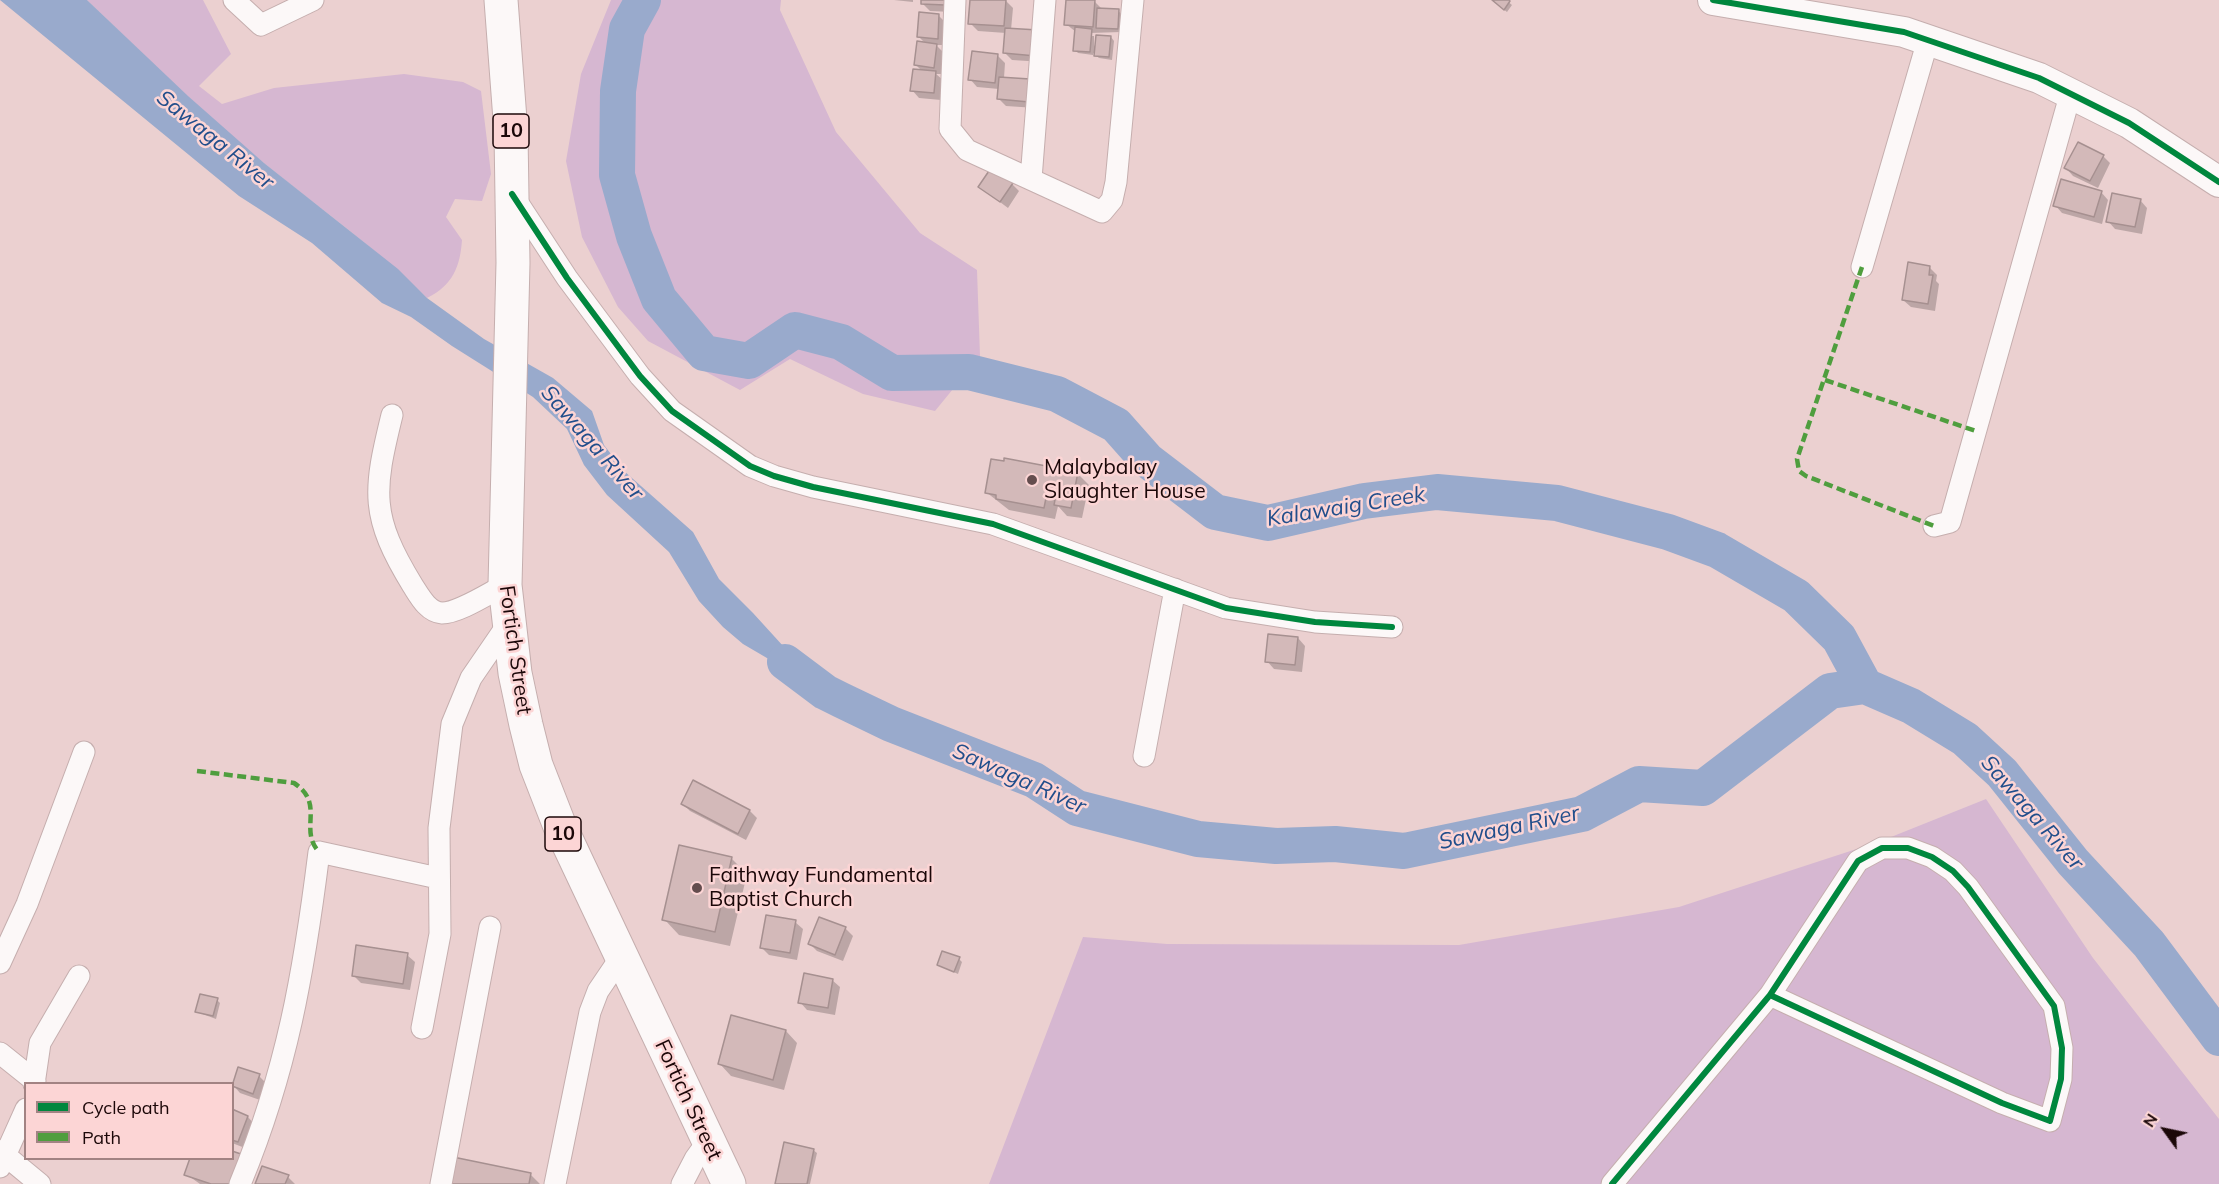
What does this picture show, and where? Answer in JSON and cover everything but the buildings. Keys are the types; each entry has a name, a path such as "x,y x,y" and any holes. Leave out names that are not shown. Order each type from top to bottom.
{"highway":[{"name":"Fortich Street","path":"501,0 511,121 513,263 505,585 515,673 536,765 558,824 729,1184"}],"street":[{"path":"234,0 261,25 313,0"},
{"path":"955,0 950,129 967,150 1097,212 1106,210 1109,206 1116,182 1132,0"},
{"path":"1030,179 1045,0"},
{"path":"1713,0 1904,32 1928,40 2071,92 2129,123 2219,182"},
{"path":"1862,267 1928,40"},
{"path":"1934,526 1950,522 2071,92"},
{"path":"512,194 567,278 640,376 672,411 750,465 774,476 813,487 993,524 1226,608 1315,622 1392,627"},
{"path":"392,415 381,459 378,492 382,526 396,559 422,600 439,613 452,612 505,585"},
{"path":"1144,756 1175,589"},
{"path":"422,1028 440,934 442,906 438,878 442,792 452,724 471,678 508,624"},
{"path":"0,963 27,904 84,752"},
{"path":"1612,1184 1770,995 1858,861 1882,848 1908,848 1932,856 1953,871 1968,887 2054,1006 2062,1048 2061,1079 2050,1121 1992,1098 1770,995"},
{"path":"240,1184 267,1117 298,1000 319,852 438,878"},
{"path":"441,1184 490,927"},
{"path":"555,1184 590,1012 598,991 621,957"},
{"path":"35,1082 40,1043 79,976"},
{"path":"0,1053 35,1082"},
{"path":"24,1113 2,1158 40,1184"},
{"path":"682,1184 708,1141"}],"shaded area":[{"path":"87,0 203,0 231,54 199,86 222,104 274,88 404,74 463,82 481,91 491,174 482,201 455,199 446,217 462,240 457,267 449,281 427,298 368,245 219,125"},
{"path":"611,0 781,0 780,10 836,132 920,233 977,270 980,356 935,411 863,394 790,359 740,390 648,341 618,307 582,237 566,161 581,74"},
{"path":"1986,799 2093,958 2219,1119 2219,1184 989,1184 1083,937 1167,944 1459,945 1679,907 1881,841"}],"water":[{"path":"0,0 87,0 188,96 264,163 398,269 427,298 484,339 553,378 592,411 604,445 624,471 693,532 719,579 825,692 743,644 723,627 699,601 669,552 607,495 584,465 567,429 533,397 411,317 382,303 312,243 239,196"}],"waterway":[{"name":"Kalawaig Creek","path":"643,0 627,29 618,91 617,175 634,236 659,299 704,353 749,361 795,330 841,342 892,373 969,372 1057,394 1116,425 1147,460 1215,512 1268,523 1364,501 1437,492 1557,503 1668,532 1717,550 1796,596 1839,638 1865,686"},
{"name":"Sawaga River","path":"785,662 825,692 891,724 1034,780 1077,808 1198,839 1276,846 1335,844 1404,851 1582,814 1639,784 1703,788 1830,691 1865,686 1911,706 1965,739 2002,773 2073,862 2149,944 2219,1038"}],"marked path":[{"path":"1862,267 1797,459 1799,471 1806,476 1934,526"},
{"path":"1825,380 1976,431"},
{"path":"197,771 294,783 308,799 311,834 313,843 319,852"}],"cycle path":[{"path":"1713,0 1904,32 2039,78 2129,123 2219,182"},
{"path":"512,194 567,278 640,376 672,411 750,466 774,476 813,487 993,524 1226,608 1315,622 1392,627"},
{"path":"1612,1184 1770,995 1858,861 1882,848 1908,848 1932,857 1953,871 1968,887 2054,1006 2062,1048 2061,1079 2050,1121 2002,1103 1770,995"}],"place":[{"name":"Malaybalay Slaughter House","path":"1032,480"},
{"name":"Faithway Fundamental Baptist Church","path":"697,888"}]}
